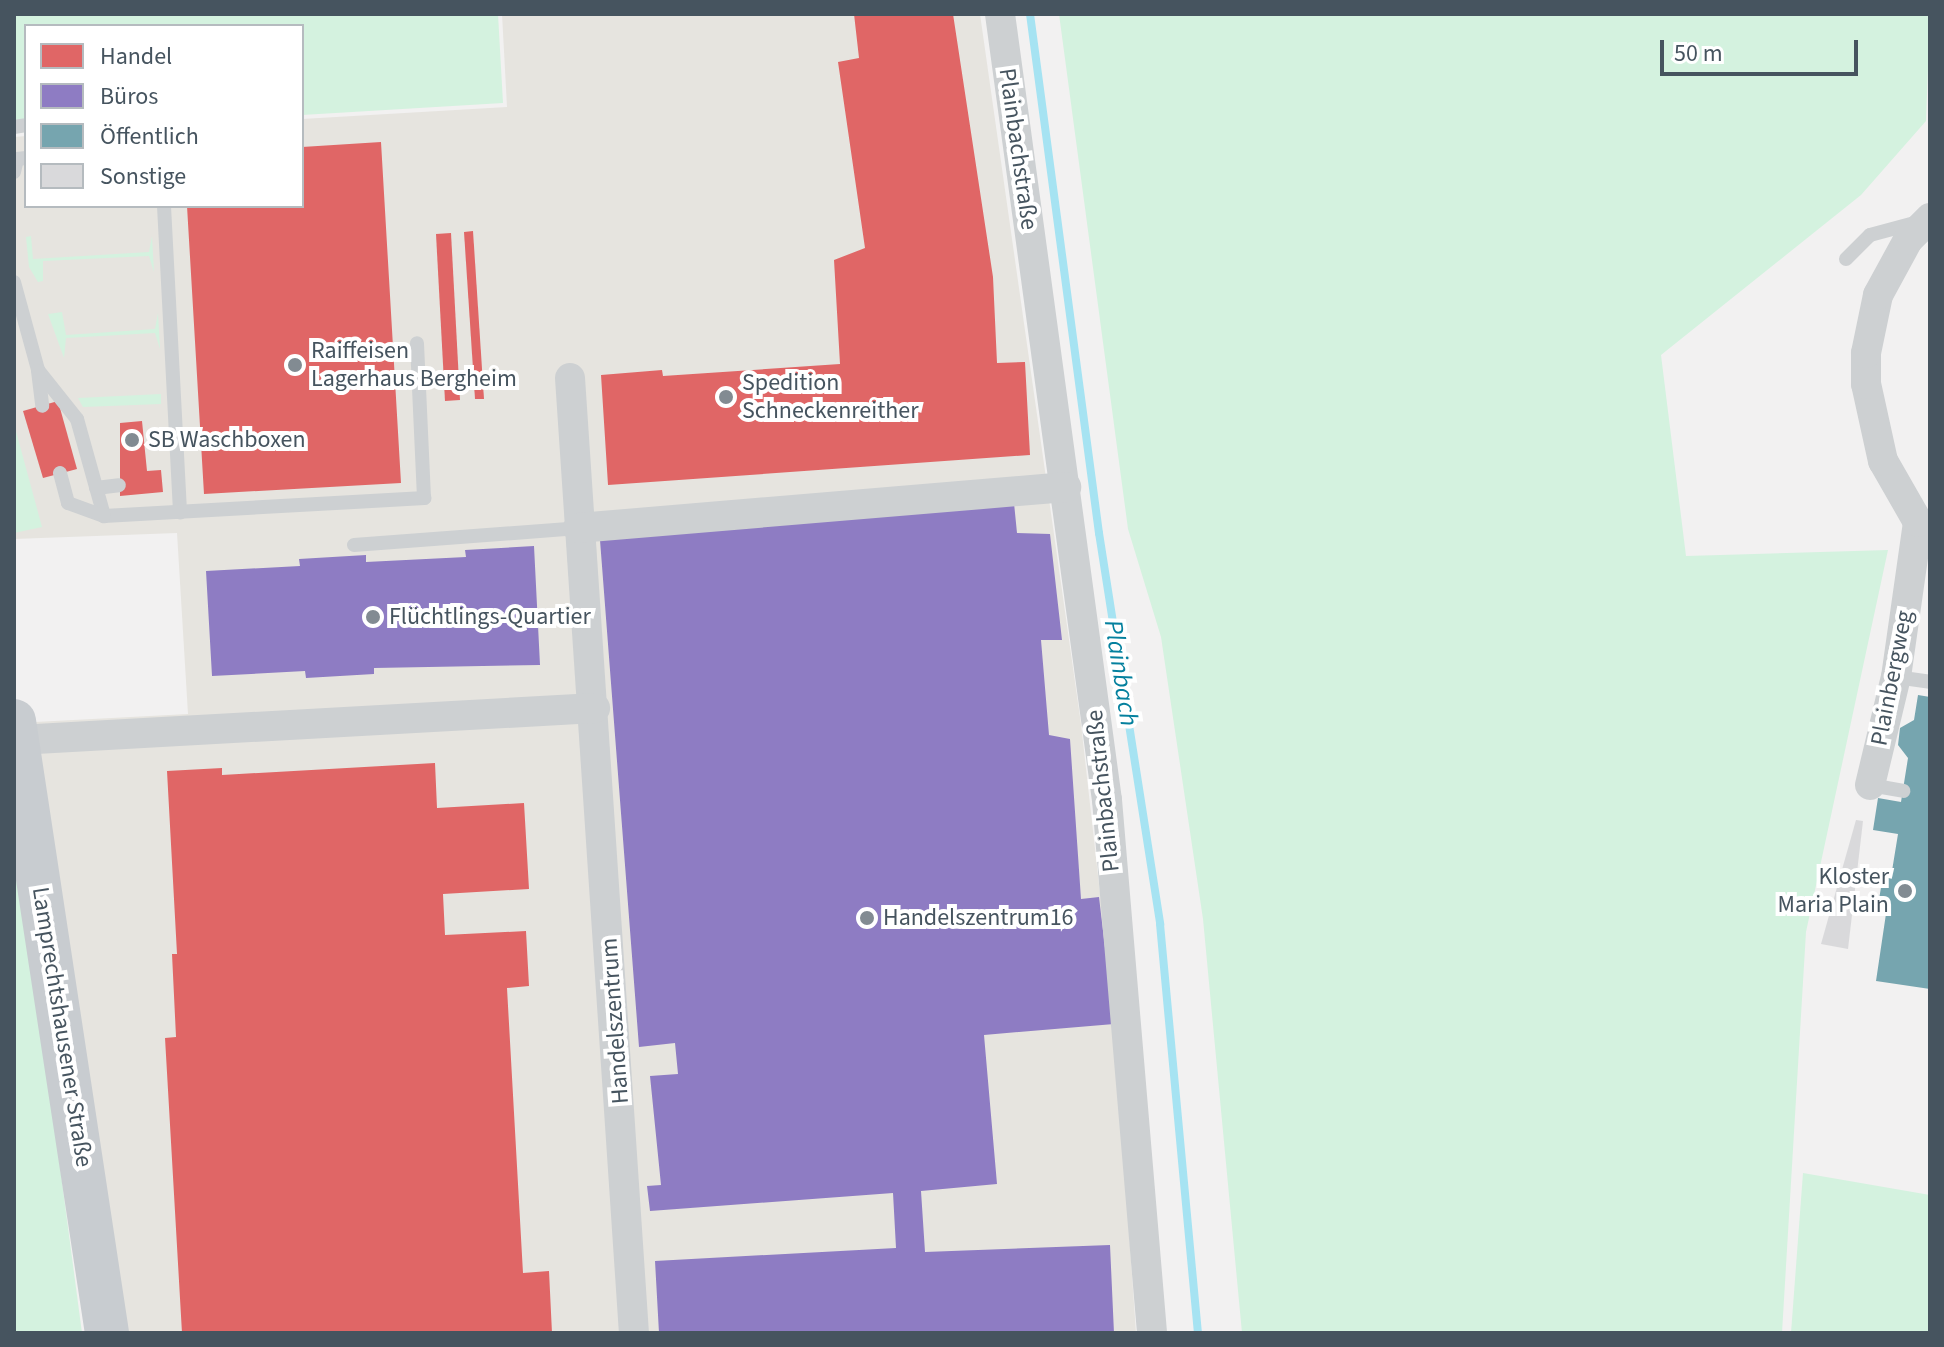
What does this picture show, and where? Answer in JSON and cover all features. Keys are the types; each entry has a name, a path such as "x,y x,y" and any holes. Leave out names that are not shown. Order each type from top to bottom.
{"main road":[{"name":"Lamprechtshausener Straße","path":"16,730 107,1333"}],"street":[{"name":"Plainbachstraße","path":"1000,14 1107,800 1152,1333"},
{"name":"Plainbergweg","path":"1870,785 1896,677 1924,530 1880,450 1866,384 1866,353 1878,295 1896,259 1929,218"},
{"name":"Handelszentrum","path":"570,378 578,528 595,708 634,1333"},
{"path":"578,528 1066,487"},
{"path":"16,730 595,708"}],"lane":[{"path":"14,172 17,159 24,158"},
{"path":"164,208 170,480 180,513"},
{"path":"1846,259 1870,235 1929,218"},
{"path":"14,282 38,370 42,406"},
{"path":"60,473 68,503 104,516 424,498 417,343"},
{"path":"38,370 77,419 104,516"},
{"path":"96,488 119,485"},
{"path":"354,545 578,528"},
{"path":"1896,677 1930,682"},
{"path":"1870,785 1903,791"}],"shaded area":[{"path":"502,14 980,14 1081,724 1115,1027 1136,1333 128,1333 35,722 188,714 177,533 14,539 14,137 24,136 24,208 304,208 304,119 507,107"}],"green space":[{"path":"14,14 498,14 503,103 304,115 304,24 24,24 24,132 14,133"},
{"path":"1059,14 1930,14 1926,121 1861,195 1661,355 1686,556 1888,550 1806,932 1782,1333 1242,1333 1203,919 1161,637 1128,529"},
{"path":"31,236 33,259 149,252 152,236 154,272 149,256 43,261 43,281 38,282 29,267 26,237"},
{"path":"62,312 66,335 155,329 158,313 160,349 155,333 66,338 64,358 48,314"},
{"path":"161,394 161,404 83,407 78,398"},
{"path":"14,424 42,527 14,533"},
{"path":"14,856 51,1099 82,1333 14,1333"},
{"path":"1803,1173 1930,1195 1930,1333 1791,1333"}],"building: Handel":[{"path":"854,14 953,14 993,277 997,363 1025,362 1030,455 608,485 601,375 662,370 663,376 840,364 834,260 865,248 838,62 859,58"},
{"name":"Raiffeisen Lagerhaus Bergheim","path":"381,142 401,483 204,494 187,208 304,208 304,147"},
{"path":"473,231 484,399 475,399 464,232"},
{"path":"451,233 460,400 445,401 436,234"},
{"path":"58,401 77,469 43,478 23,411"},
{"path":"142,421 147,471 161,470 163,492 120,496 120,423"},
{"path":"435,763 437,808 524,803 529,889 443,894 445,935 526,931 529,986 507,988 523,1273 549,1271 552,1333 182,1333 165,1038 176,1037 172,954 177,954 167,771 222,768 222,775"}],"building: Büros":[{"name":"Handelszentrum16","path":"1014,503 1017,533 1050,534 1062,640 1041,640 1049,735 1070,739 1081,899 1099,897 1114,1024 984,1035 997,1184 921,1191 925,1252 1110,1245 1114,1333 659,1333 655,1261 896,1248 893,1193 650,1211 647,1186 661,1185 650,1076 678,1074 675,1043 639,1047 600,540"},
{"name":"Flüchtlings-Quartier","path":"534,546 540,665 374,668 374,674 306,678 305,671 212,676 206,571 300,566 299,559 366,555 366,562 466,557 465,550"}],"building: Öffentlich":[{"name":"Kloster Maria Plain","path":"1918,695 1930,697 1930,989 1876,981 1887,907 1878,905 1883,876 1891,877 1898,834 1873,830 1878,798 1901,802 1908,758 1898,745 1900,728 1914,720"}],"building: Sonstige":[{"path":"1856,820 1863,821 1848,949 1821,944"}],"waterway":[{"name":"Plainbach","path":"1030,14 1099,533 1160,924 1198,1333"}],"place":[{"name":"Raiffeisen Lagerhaus Bergheim","path":"295,365"},
{"name":"Spedition Schneckenreither","path":"726,397"},
{"name":"SB Waschboxen","path":"132,440"},
{"name":"Flüchtlings-Quartier","path":"373,617"},
{"name":"Kloster Maria Plain","path":"1905,891"},
{"name":"Handelszentrum16","path":"867,918"}]}
